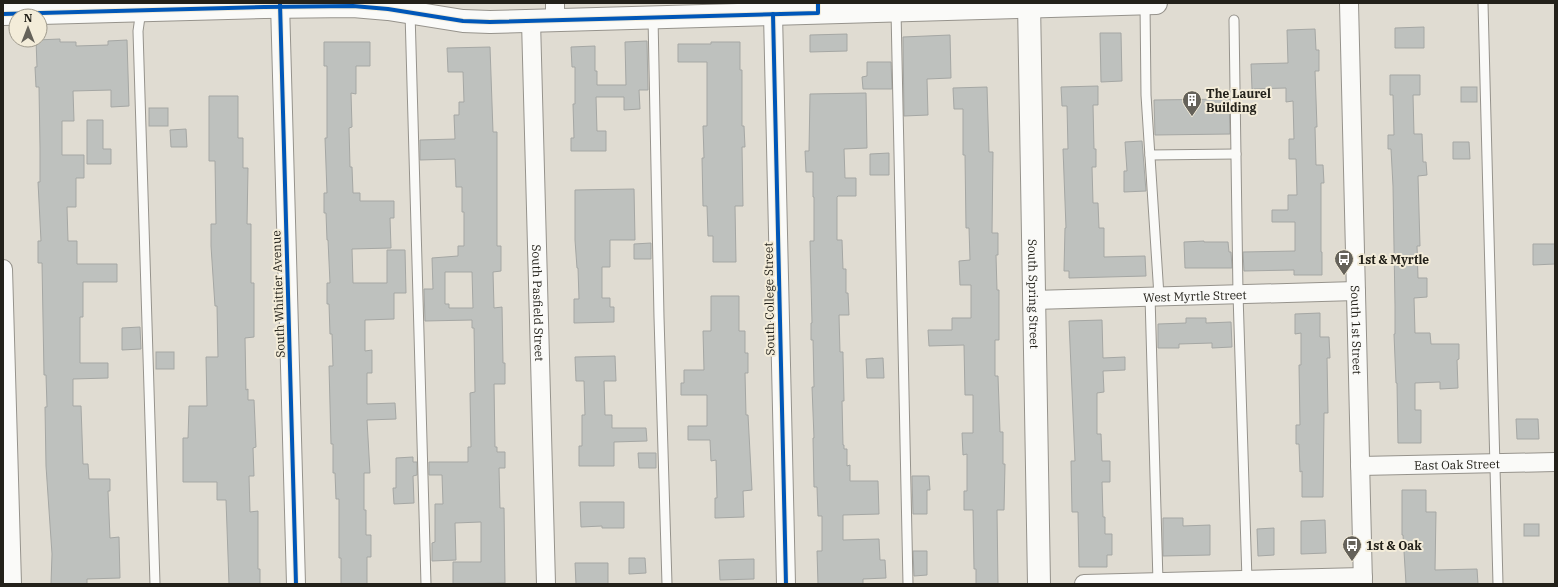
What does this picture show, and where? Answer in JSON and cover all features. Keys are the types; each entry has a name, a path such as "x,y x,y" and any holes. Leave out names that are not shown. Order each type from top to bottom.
{"street":[{"path":"3,14 141,7 280,5 353,6 411,8 463,21 490,22 531,21 555,12 653,17 685,13 773,14 818,8 896,11 1029,5 1156,3"},
{"name":"South 1st Street","path":"1349,3 1363,580"},
{"name":"South Whittier Avenue","path":"280,5 296,584"},
{"name":"South Spring Street","path":"1029,5 1039,584"},
{"name":"South College Street","path":"773,14 786,584"},
{"name":"South Pasfield Street","path":"531,21 546,584"},
{"path":"3,269 6,514 12,584"},
{"name":"West Myrtle Street","path":"1033,300 1356,291"},
{"name":"East Oak Street","path":"1360,466 1555,462"},
{"path":"1084,584 1247,580 1363,580"}],"lane":[{"path":"1145,3 1146,95 1150,155 1154,296 1158,582"},
{"path":"1483,3 1498,584"},
{"path":"141,7 138,30 155,584"},
{"path":"411,8 426,584"},
{"path":"896,11 908,584"},
{"path":"653,17 659,309 667,584"},
{"path":"1234,20 1238,294 1247,580"},
{"path":"1150,155 1236,154"}],"building":[{"path":"1424,27 1424,48 1395,48 1395,28"},
{"path":"1315,29 1316,50 1319,50 1319,71 1315,71 1317,127 1315,127 1316,165 1323,165 1324,183 1321,183 1322,275 1294,275 1294,270 1244,271 1243,252 1295,251 1295,222 1272,222 1272,210 1288,210 1288,195 1297,195 1296,159 1289,159 1289,139 1294,139 1293,101 1286,102 1286,88 1252,89 1251,64 1288,63 1287,30"},
{"path":"1100,33 1121,33 1122,81 1101,82"},
{"path":"847,34 847,51 810,52 810,35"},
{"path":"950,35 951,78 927,79 928,115 904,116 903,37"},
{"path":"60,39 60,42 76,42 76,46 108,45 108,41 127,40 129,106 111,107 111,90 73,91 74,121 62,121 62,155 84,155 84,178 76,178 76,207 67,207 68,241 77,241 77,264 117,264 117,282 83,282 83,317 80,317 80,363 108,363 108,378 73,379 73,406 81,406 83,464 88,464 89,479 110,479 110,491 108,491 110,538 119,537 120,578 87,579 87,584 51,584 52,554 46,466 45,407 47,407 46,375 44,375 42,263 38,263 38,241 41,241 38,182 40,182 39,87 36,87 35,67 37,67 36,48 48,48 48,40"},
{"path":"647,41 648,90 639,90 640,109 624,110 624,97 596,97 597,131 606,131 606,151 571,151 571,138 574,138 573,104 575,104 575,67 572,67 571,47 595,46 595,71 597,71 597,85 626,85 625,42"},
{"path":"324,42 370,42 370,66 356,66 356,94 351,93 352,127 349,128 350,167 352,167 353,193 360,193 360,201 394,201 394,218 390,218 391,248 352,249 353,283 387,283 387,250 405,250 406,293 394,293 394,319 365,320 365,351 372,350 372,373 367,373 367,404 395,403 396,419 367,420 370,473 364,473 364,510 366,510 366,535 371,535 371,557 367,557 367,584 341,584 341,558 339,558 339,499 336,499 335,473 333,473 333,444 331,444 329,366 333,366 332,334 330,334 329,304 327,304 327,283 330,283 328,240 326,213 324,213 324,193 327,193 325,138 327,138 327,66 324,66"},
{"path":"711,42 740,42 740,70 742,70 742,126 744,126 745,147 742,147 743,206 735,206 736,262 713,262 713,236 708,236 707,206 703,206 702,158 704,158 703,126 707,126 707,62 678,62 678,44 711,44"},
{"path":"490,47 493,132 497,132 497,246 501,246 501,271 493,272 494,308 502,307 503,363 505,363 505,384 494,384 495,447 497,447 497,452 505,452 505,468 499,468 500,508 504,508 505,583 453,584 453,562 481,562 481,522 455,523 456,560 432,561 432,543 435,542 435,504 443,504 442,475 429,475 429,462 468,462 468,447 471,447 470,393 475,392 474,328 472,328 472,320 425,321 424,289 433,289 432,258 458,256 458,246 464,246 462,187 456,187 455,159 420,160 420,140 455,139 454,115 459,115 459,102 464,102 463,72 448,72 447,48","holes":["445,272 472,272 473,308 449,308 449,304 445,304"]},
{"path":"867,62 891,62 892,89 863,89 862,77 867,76"},
{"path":"1390,75 1420,75 1420,95 1413,95 1414,134 1422,134 1423,162 1426,162 1427,175 1418,176 1420,246 1417,246 1418,278 1427,278 1427,297 1414,298 1415,333 1430,333 1431,344 1459,344 1459,359 1457,360 1458,388 1440,389 1440,382 1415,383 1415,410 1421,410 1421,443 1398,443 1397,383 1394,334 1393,186 1391,149 1388,149 1388,135 1394,135 1393,95 1390,95"},
{"path":"1098,86 1098,105 1093,105 1096,167 1092,167 1093,203 1098,203 1099,228 1104,228 1104,257 1145,256 1146,276 1069,278 1069,271 1064,271 1066,228 1063,149 1068,149 1067,106 1062,106 1061,87"},
{"path":"987,87 989,152 993,152 992,233 998,233 998,255 996,255 997,290 999,290 999,340 995,340 995,376 998,376 1000,432 1003,432 1003,464 1005,464 1004,510 997,510 998,584 976,584 976,569 974,569 973,510 964,510 964,491 967,491 967,454 963,455 962,433 973,433 973,395 965,395 964,345 929,346 928,330 952,330 952,318 971,318 971,285 960,285 959,261 970,260 969,228 966,228 963,109 954,109 953,88"},
{"path":"1461,87 1477,87 1477,102 1461,102"},
{"path":"866,93 867,148 844,149 845,178 856,178 856,196 837,197 837,240 842,240 843,269 846,269 846,293 848,293 849,315 839,315 840,352 843,352 843,445 844,449 847,449 847,466 850,465 850,481 878,481 879,514 843,515 843,540 879,539 880,560 885,560 886,578 863,579 863,584 818,584 817,551 822,551 822,516 818,516 817,487 814,487 812,387 814,387 813,340 811,340 810,241 814,241 814,197 813,172 806,172 805,151 809,151 810,94"},
{"path":"209,96 238,96 238,138 243,138 243,168 248,168 247,224 251,224 251,283 254,283 254,337 245,338 246,390 248,389 248,400 254,400 256,447 253,448 254,476 249,476 250,512 258,511 258,569 260,569 260,584 229,584 226,500 217,500 217,482 183,482 183,438 188,438 189,406 207,406 206,357 218,357 217,306 215,306 211,246 211,224 216,224 215,161 209,161"},
{"name":"The Laurel Building","path":"1229,99 1230,134 1155,135 1154,100"},
{"path":"149,108 168,108 168,126 149,126"},
{"path":"87,120 103,120 103,149 111,149 111,164 87,164"},
{"path":"186,129 187,147 171,147 170,130"},
{"path":"1142,141 1146,191 1124,192 1124,171 1127,171 1125,142"},
{"path":"1453,142 1469,142 1470,159 1453,159"},
{"path":"889,153 889,175 870,175 870,154"},
{"path":"634,189 635,240 610,240 610,267 602,267 602,298 610,298 610,307 614,307 614,322 574,323 574,299 579,299 575,240 575,190"},
{"path":"1184,242 1228,242 1229,252 1231,252 1232,268 1185,268"},
{"path":"651,243 651,259 634,259 634,244"},
{"path":"1533,244 1555,244 1555,264 1533,265"},
{"path":"711,296 739,296 739,331 745,331 745,353 748,353 748,373 745,373 746,415 748,415 752,490 743,491 744,517 715,518 715,498 717,498 716,460 711,461 710,440 688,440 688,426 707,426 707,395 681,395 681,383 684,383 684,370 704,370 703,331 711,331"},
{"path":"1320,313 1320,337 1329,337 1330,358 1327,358 1328,413 1324,413 1323,497 1302,497 1302,471 1300,472 1299,444 1296,444 1296,425 1300,425 1299,365 1301,365 1301,333 1295,334 1295,314"},
{"path":"1186,318 1206,318 1206,323 1231,322 1232,347 1212,348 1212,343 1179,344 1179,348 1158,348 1158,324 1186,323"},
{"path":"1102,320 1103,358 1125,357 1125,370 1103,371 1104,392 1097,393 1097,434 1101,434 1102,461 1110,461 1110,482 1102,482 1105,534 1112,534 1112,555 1107,555 1107,567 1079,567 1078,512 1072,512 1071,461 1075,461 1069,321"},
{"path":"140,327 141,349 122,350 122,328"},
{"path":"156,352 174,352 174,369 156,369"},
{"path":"615,356 616,381 604,381 605,415 612,415 612,428 646,428 647,441 614,442 614,466 579,466 579,446 582,446 582,415 585,415 584,381 576,381 575,357"},
{"path":"883,358 884,378 867,378 866,359"},
{"path":"1516,419 1538,419 1539,439 1517,439"},
{"path":"638,453 656,453 656,468 639,468"},
{"path":"413,457 413,462 417,462 417,475 413,476 414,503 394,504 393,488 396,488 396,458"},
{"path":"912,476 929,476 930,490 927,490 927,514 913,514"},
{"path":"1402,490 1426,490 1426,512 1436,512 1435,570 1477,569 1478,584 1406,584 1402,535"},
{"path":"580,502 624,502 624,528 602,528 602,526 581,527"},
{"path":"1163,518 1183,518 1183,526 1210,525 1210,555 1163,556"},
{"path":"1325,520 1326,553 1301,554 1301,521"},
{"path":"1524,524 1539,524 1539,536 1524,536"},
{"path":"1274,528 1274,555 1258,556 1257,529"},
{"path":"913,551 927,551 927,575 914,576"},
{"path":"629,558 645,558 646,573 629,574"},
{"path":"754,559 754,579 720,580 719,560"},
{"path":"575,563 608,563 608,584 576,584"}],"cycle path":[{"path":"280,3 296,584"},
{"path":"3,14 353,6 388,9 463,21 490,22 818,13 818,3"},
{"path":"773,14 786,584"}],"place":[{"name":"The Laurel Building","path":"1192,117"},
{"name":"1st & Myrtle","path":"1344,276"},
{"name":"1st & Oak","path":"1352,562"}]}
